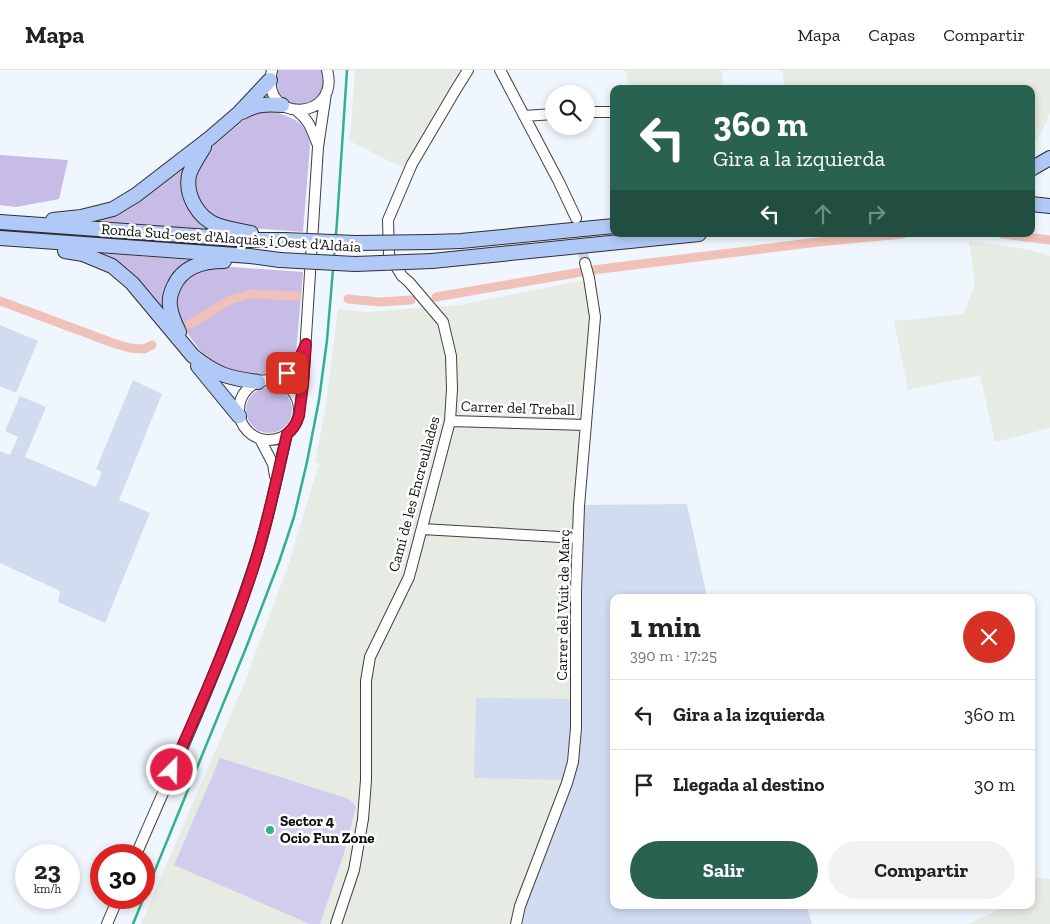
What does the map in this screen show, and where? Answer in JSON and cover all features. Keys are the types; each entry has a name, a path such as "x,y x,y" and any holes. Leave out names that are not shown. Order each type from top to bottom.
{"main road":[{"path":"39,225 53,220 81,217 113,209 136,195 239,113 271,75"},
{"path":"239,113 254,106 267,104 282,105"},
{"path":"210,138 190,174 190,195 197,210 215,224 284,240"},
{"path":"1035,166 1050,158"},
{"path":"1035,204 1050,206"},
{"name":"Ronda Sud-oest d'Alaquàs i Oest d'Aldaia","path":"0,222 251,240 356,243 461,241 610,226"},
{"name":"Ronda Sud-oest d'Alaquàs i Oest d'Aldaia","path":"0,238 355,264 432,261 669,237"},
{"path":"38,241 57,249 84,254 112,266 132,283 184,344 202,371 239,416"},
{"path":"184,344 170,306 172,290 181,274 196,265 208,262 263,263 280,260"},
{"path":"193,356 215,372 226,376 265,381"}],"street":[{"path":"299,408 306,344 318,147 328,85 327,70"},
{"name":"Camí de les Encreullades","path":"336,924 354,870 363,819 366,780 366,681 370,657 409,577 450,421 452,389 451,356 443,322 402,276 389,255 388,220 412,164 468,70"},
{"path":"500,70 576,218"},
{"path":"271,75 271,89 275,98 288,108 305,110 321,101 326,93"},
{"path":"296,110 310,124 318,147"},
{"path":"595,112 610,112"},
{"path":"524,116 545,115"},
{"name":"Carrer del Vuit de Març","path":"516,924 520,906 567,783 573,762 576,728 576,590 579,506 594,316 585,263"},
{"path":"265,381 278,381 291,388 298,401 299,416 296,423 287,434 278,439 260,439 246,430 239,416 241,399 250,386 287,373 296,365 306,344"},
{"name":"Carrer del Treball","path":"450,421 586,425"},
{"path":"141,844 216,669 242,602 262,538 287,434"},
{"path":"260,439 273,464 275,484"},
{"path":"422,528 578,538"},
{"path":"107,924 113,909"}],"shaded area":[{"path":"276,70 321,70 323,83 320,92 313,99 305,103 295,104 286,101 279,95 275,85"},
{"path":"355,70 460,70 403,168 350,141"},
{"path":"625,70 721,70 724,85 629,85"},
{"path":"782,70 1050,70 1050,112 1035,141 1035,85 784,85"},
{"path":"270,110 297,121 308,136 310,145 303,232 250,228 215,219 198,202 193,177 206,152 245,119 258,112"},
{"path":"0,155 68,160 59,199 16,207 0,205"},
{"path":"191,156 184,178 217,230 92,221"},
{"path":"969,241 1031,250 1050,256 1050,428 995,442 980,375 908,390 894,321 964,314 975,284"},
{"path":"96,253 194,260 188,265 168,317"},
{"path":"218,266 303,272 296,354 293,362 285,369 275,373 244,376 230,374 206,359 180,323 176,315 176,295 190,273"},
{"path":"585,280 590,336 580,439 581,604 566,780 573,782 529,894 522,924 141,924 147,909 155,909 155,891 244,684 289,563 319,464 315,462 326,405 338,309 367,312 459,305"},
{"path":"0,325 38,341 16,393 0,386"},
{"path":"133,380 162,394 119,500 150,513 105,623 58,602 60,591 0,563 0,451 10,455 18,437 5,431 20,396 46,407 25,457 96,487 102,472 96,469"},
{"path":"274,387 278,388 288,397 291,401 291,419 282,429 274,433 264,433 256,429 247,419 246,405 250,397 260,388"},
{"path":"687,504 706,594 610,594 610,909 807,909 812,924 522,924 529,894 573,782 578,748 583,505"},
{"path":"476,698 573,699 569,763 566,780 474,778"},
{"name":"Sector 4 Ocio Fun Zone","path":"220,758 349,799 356,807 344,853 320,924 310,924 174,865"},
{"path":"1035,877 1050,879 1050,924 967,924 999,910 1035,909"}],"waterway":[{"path":"436,297 593,270 871,237"},
{"path":"1026,237 1050,240"},
{"path":"190,324 230,300 251,294 297,296"},
{"path":"348,299 380,302 411,300"},
{"path":"0,301 130,348 144,349 152,345"}],"tunnel":[{"path":"577,224 585,263"}],"railway":[{"path":"133,924 246,648 294,517 319,400 327,340 347,70"}],"place":[{"name":"Sector 4 Ocio Fun Zone","path":"270,830"}],"route":[{"path":"172,770 216,669 252,572 287,434 299,416 306,344 296,365 287,373"}]}
